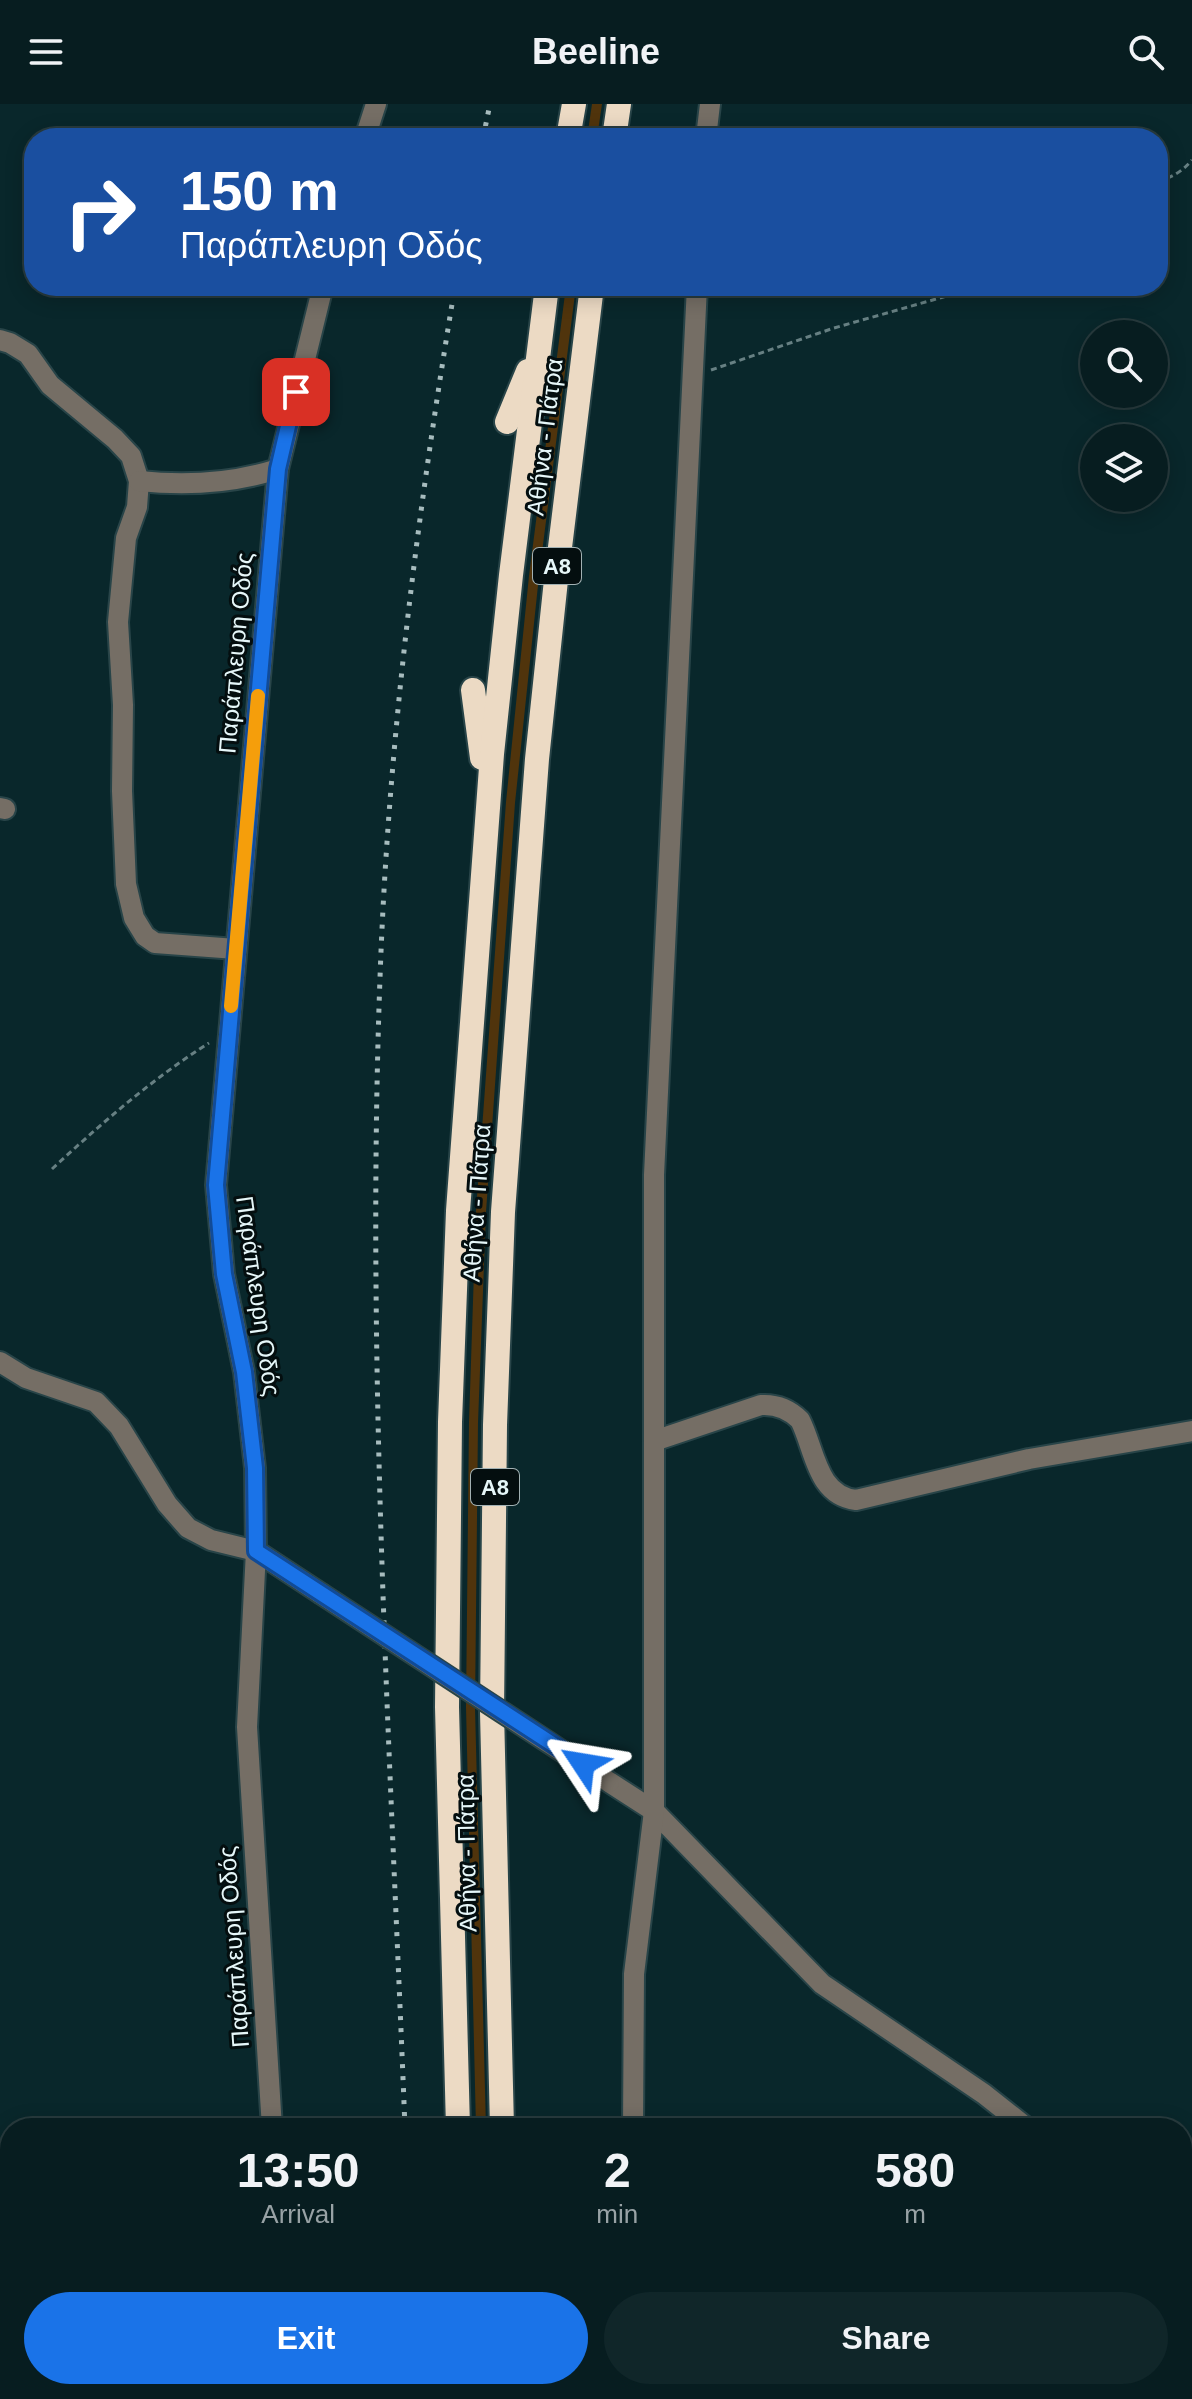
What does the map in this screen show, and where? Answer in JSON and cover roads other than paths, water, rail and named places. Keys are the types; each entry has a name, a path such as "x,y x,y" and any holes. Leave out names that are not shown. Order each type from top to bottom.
{"highway":[{"path":"570,128 574,104"},
{"path":"615,128 619,104"},
{"name":"Αθήνα - Πάτρα","path":"458,2118 447,1707 450,1422 458,1211 488,800 511,575 546,296"},
{"name":"Αθήνα - Πάτρα","path":"502,2118 492,1712 495,1425 502,1243 534,790 591,296"},
{"path":"507,422 541,339"},
{"path":"473,690 488,800"}],"street":[{"path":"368,128 376,104"},
{"path":"707,128 710,104"},
{"name":"Παράπλευρη Οδός","path":"271,2118 247,1727 256,1551 255,1468 244,1372 224,1274 216,1185 278,469 321,296"},
{"path":"633,2118 634,1974 654,1811 654,1175 696,296"},
{"path":"0,340 28,354 50,385 115,439 131,456 139,481 137,507 126,538 118,622 123,705 122,791 126,884 134,918 145,936 155,943 236,949"},
{"path":"139,481 181,483 228,480 253,477 278,469"},
{"path":"0,1362 26,1378 96,1402 119,1426 167,1504 188,1528 211,1540 256,1551 654,1811 822,1984 1014,2118"},
{"path":"654,1441 761,1405 777,1405 800,1420 822,1478 831,1491 846,1499 856,1500 1016,1461 1192,1431"}],"railway":[{"path":"485,128 490,104"},
{"path":"405,2118 382,1553 376,1122 384,891 397,717 428,458 453,296"}]}
